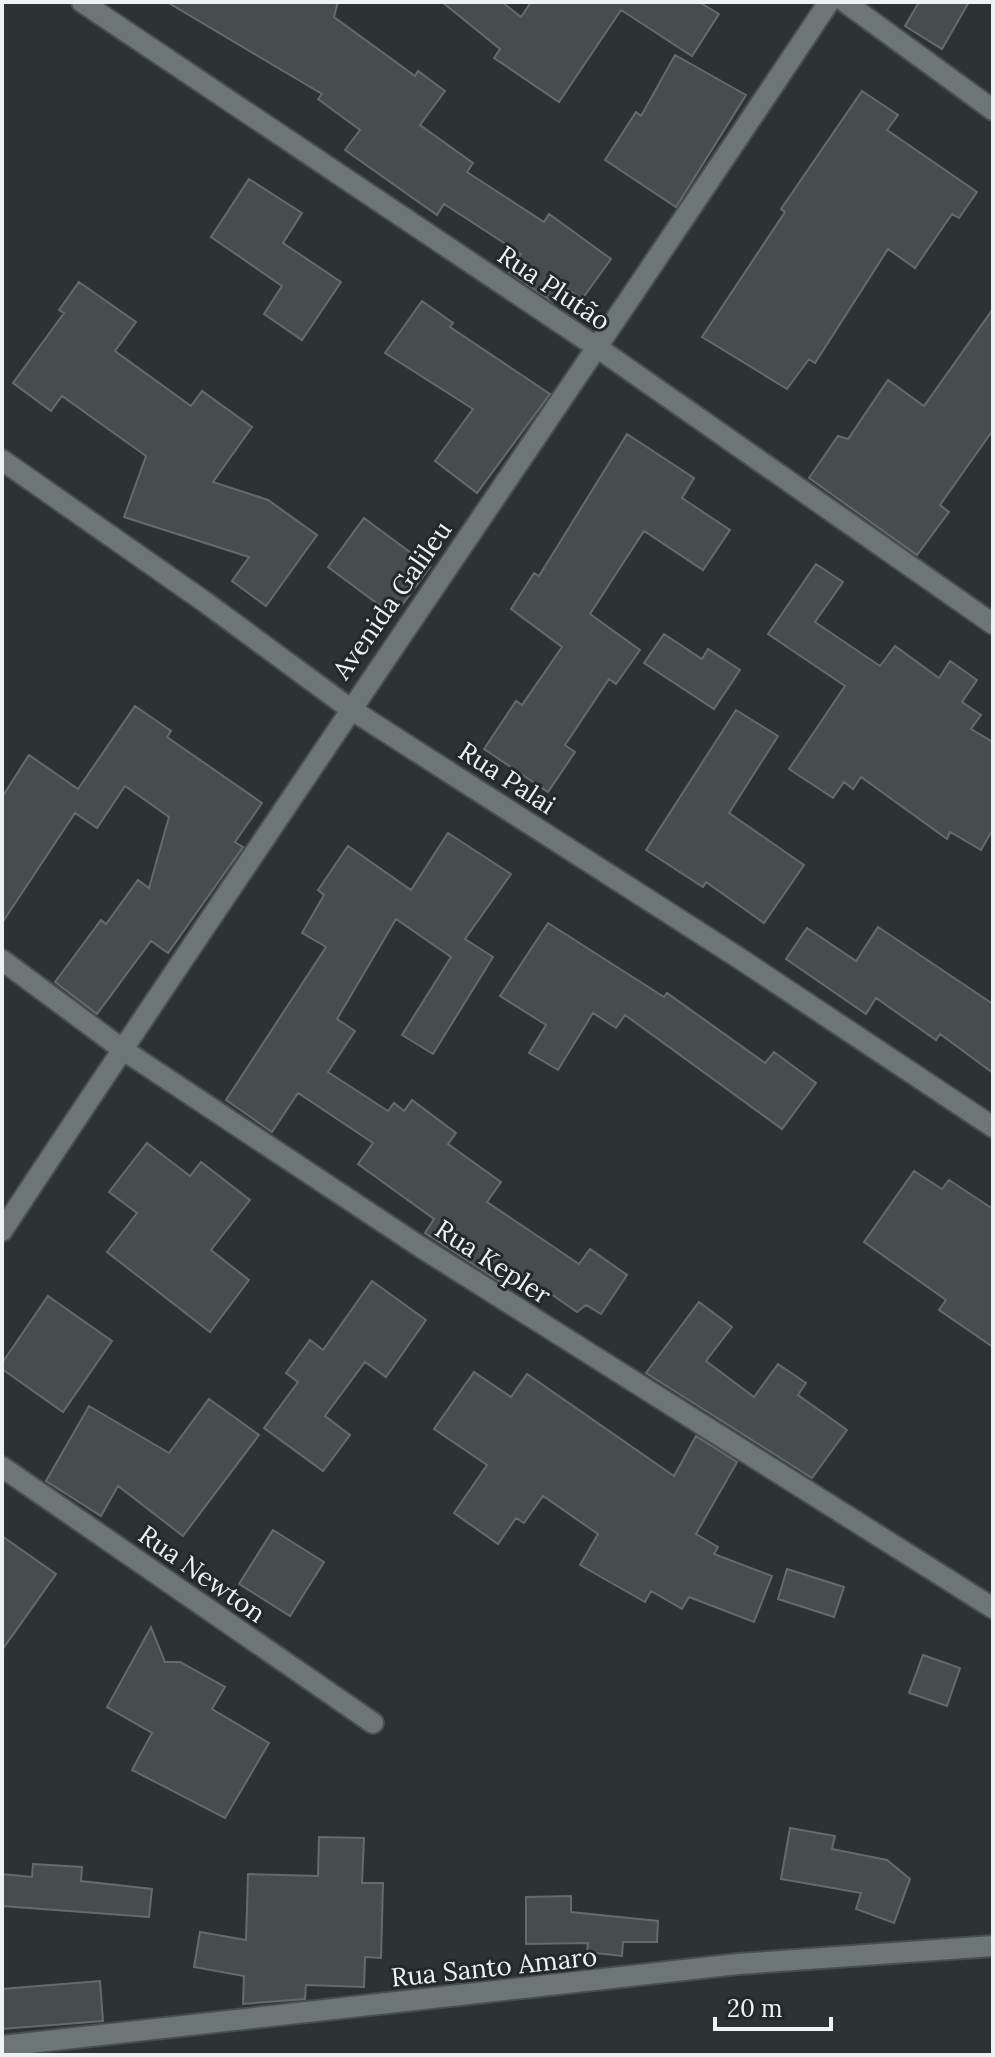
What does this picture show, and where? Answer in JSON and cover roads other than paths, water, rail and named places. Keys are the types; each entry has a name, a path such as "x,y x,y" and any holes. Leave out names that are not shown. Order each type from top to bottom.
{"street":[{"name":"Rua Plutão","path":"82,2 598,348 993,624"},
{"name":"Avenida Galileu","path":"2,1231 349,708 598,348 829,2"},
{"path":"845,2 993,110"},
{"name":"Rua Palai","path":"2,460 205,602 349,708 739,958 993,1127"},
{"name":"Rua Kepler","path":"2,960 122,1049 419,1246 993,1608"},
{"name":"Rua Newton","path":"2,1467 373,1723"},
{"name":"Rua Santo Amaro","path":"2,2046 738,1964 993,1946"}]}
